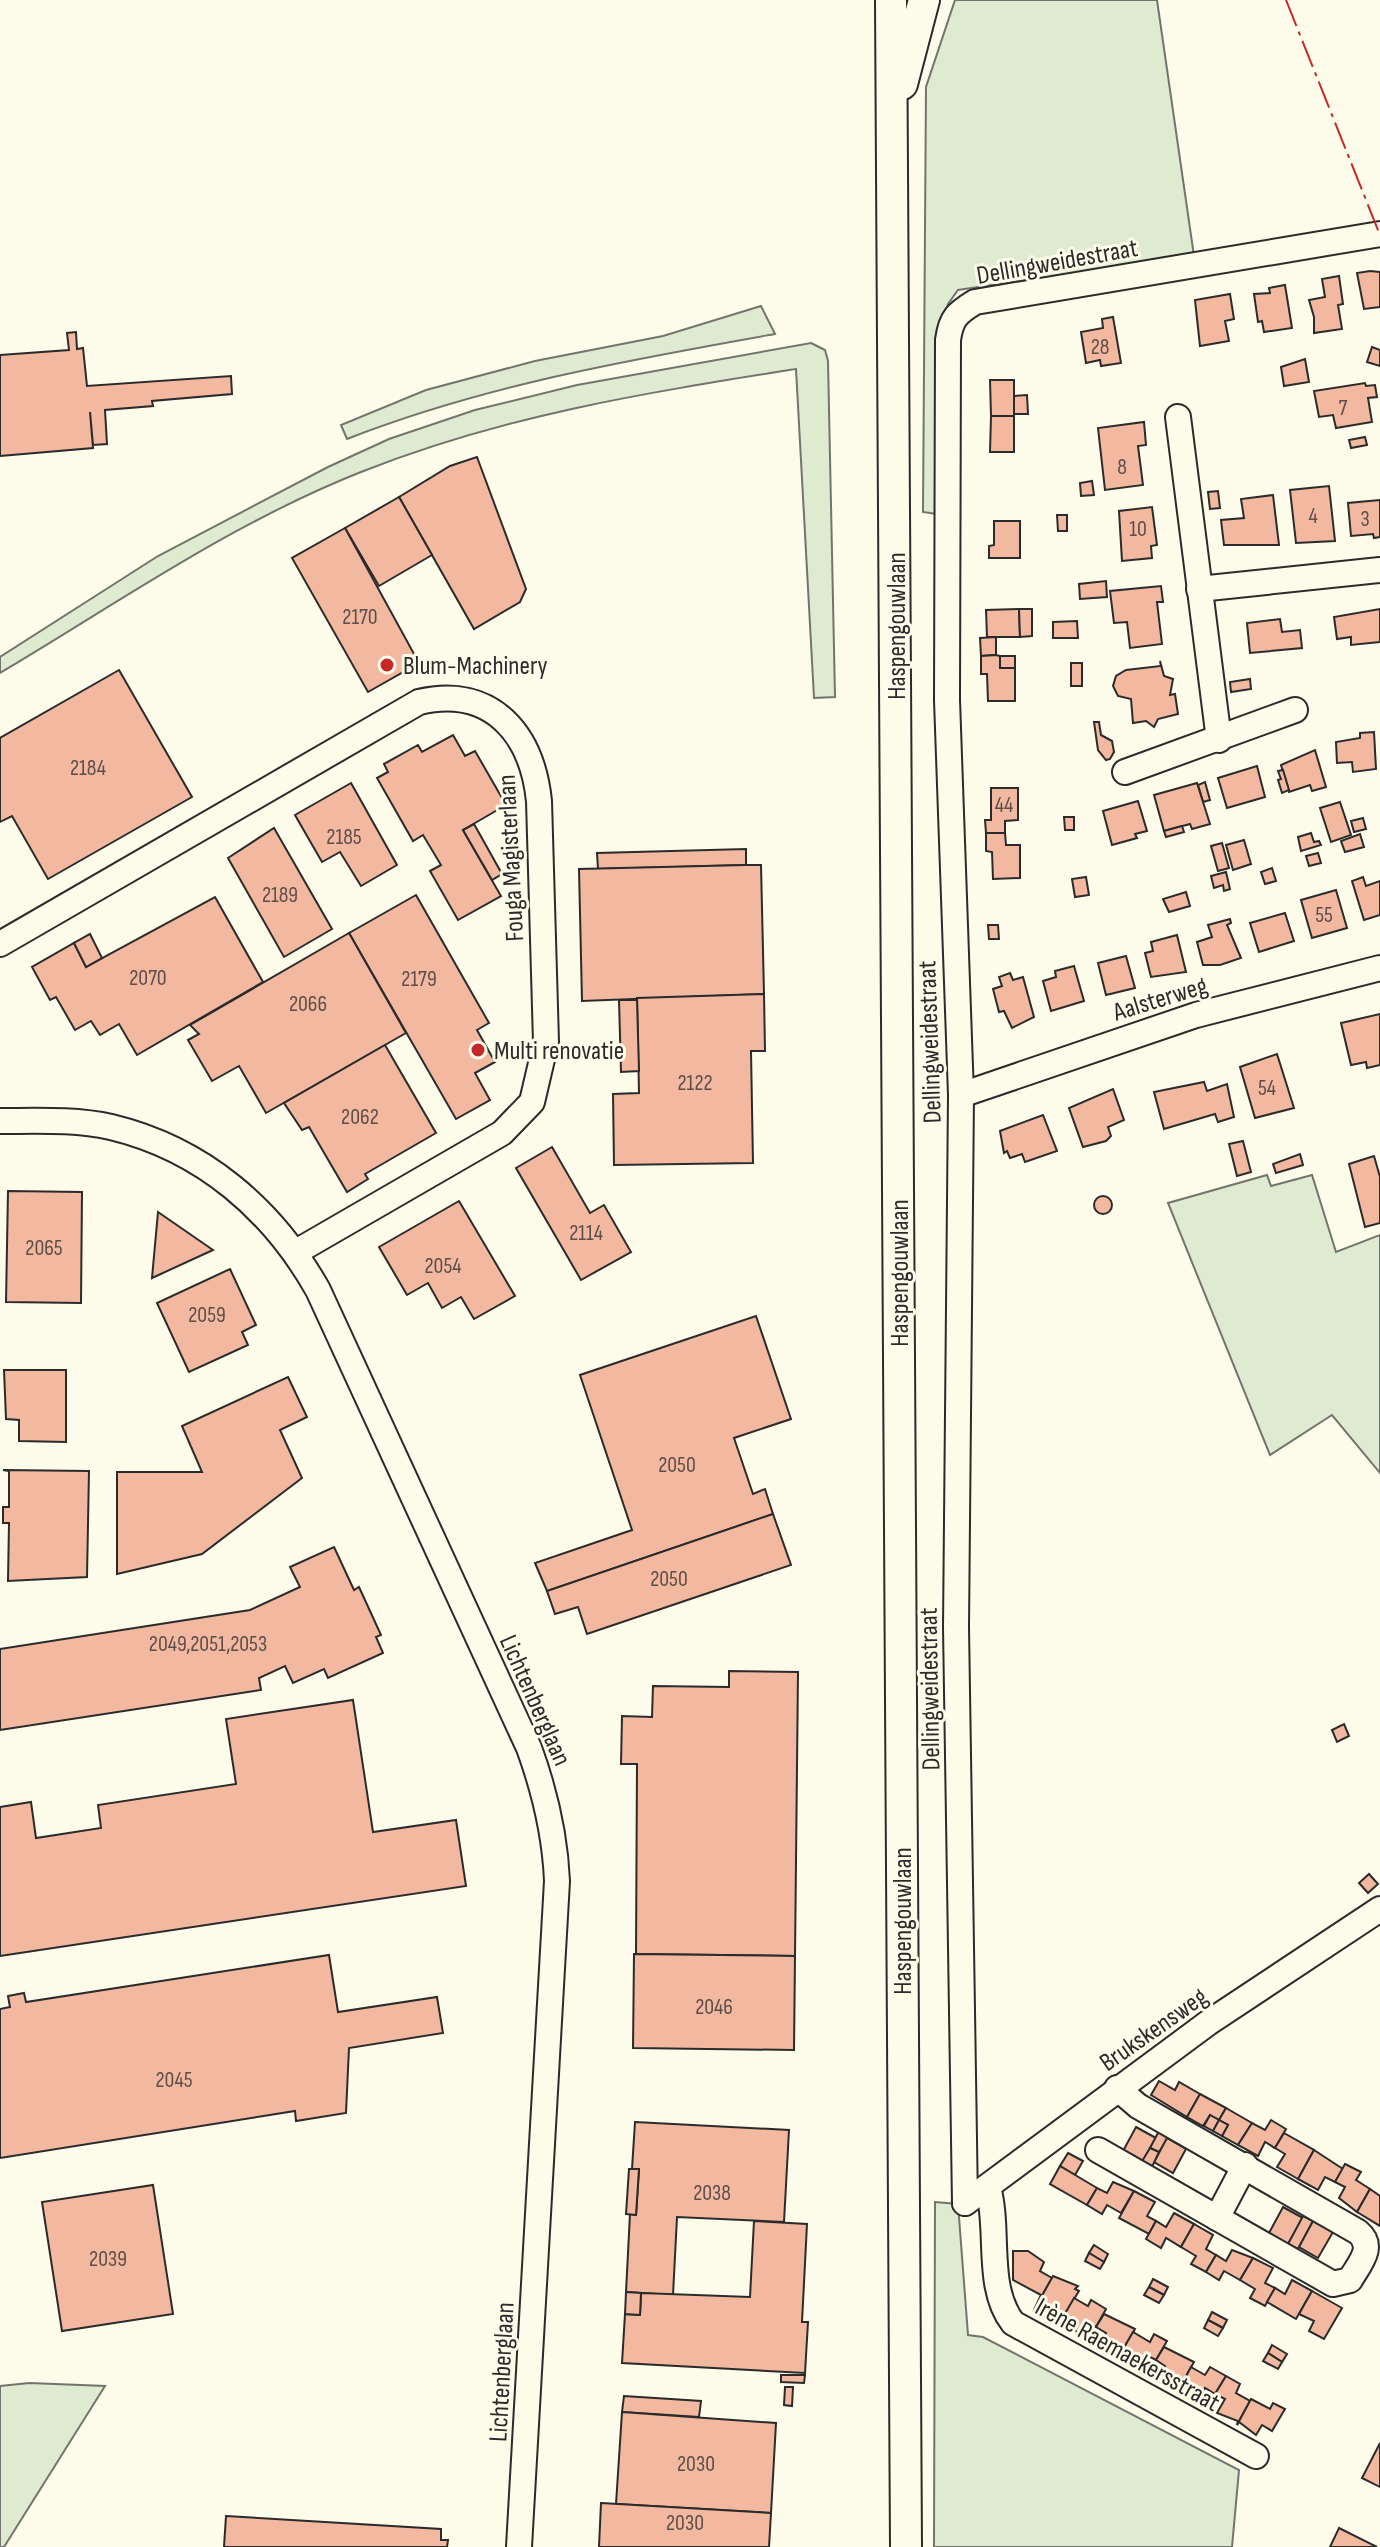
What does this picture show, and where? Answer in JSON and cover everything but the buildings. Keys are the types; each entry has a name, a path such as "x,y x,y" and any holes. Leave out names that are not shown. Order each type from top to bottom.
{"main road":[{"name":"Haspengouwlaan","path":"891,0 906,2547"},
{"path":"891,125 924,0"}],"street":[{"name":"Dellingweidestraat","path":"965,2203 956,1596 961,1095 947,700 948,355 951,322 956,313 975,302 1380,234"},
{"path":"1178,417 1219,740"},
{"path":"1199,589 1380,570"},
{"name":"Fouga Magisterlaan","path":"0,944 419,702 439,698 463,700 504,719 521,739 536,769 539,801 546,1042 532,1102 502,1133 296,1252"},
{"path":"1125,772 1295,710"},
{"name":"Aalsterweg","path":"961,1095 1196,1015 1380,968"},
{"name":"Lichtenberglaan","path":"0,1121 70,1121 111,1127 189,1157 221,1177 265,1214 296,1252 318,1290 529,1748 545,1791 555,1838 557,1881 519,2547"},
{"name":"Brukskensweg","path":"965,2203 1208,2023 1380,1909"},
{"path":"1098,2150 1333,2284 1350,2280 1368,2248 1366,2238 1358,2232 1138,2106 1117,2088"},
{"path":"1217,2218 1245,2165"},
{"name":"Irène Raemaekersstraat","path":"988,2187 995,2213 997,2293 1003,2311 1013,2323 1256,2456"}],"green space":[{"path":"955,0 1157,0 1194,256 958,290 948,304 939,331 937,514 923,512 926,87"},
{"path":"761,306 775,334 612,364 505,389 452,403 347,439 341,425 426,390 535,361 663,336"},
{"path":"811,343 825,350 828,361 835,697 814,698 796,369 576,408 468,435 361,472 313,492 221,540 0,673 0,657 158,556 328,467 389,439 475,410 577,385"},
{"path":"1267,1175 1271,1186 1312,1175 1336,1252 1380,1235 1380,1473 1332,1415 1270,1455 1168,1203"},
{"path":"935,2202 958,2204 968,2335 983,2337 1239,2470 1232,2547 934,2547"},
{"path":"29,2383 105,2386 4,2547 0,2547 0,2386"}],"power":[{"path":"1286,0 1380,235"}],"place":[{"name":"Blum-Machinery","path":"387,665"},
{"name":"Multi renovatie","path":"478,1050"}]}
